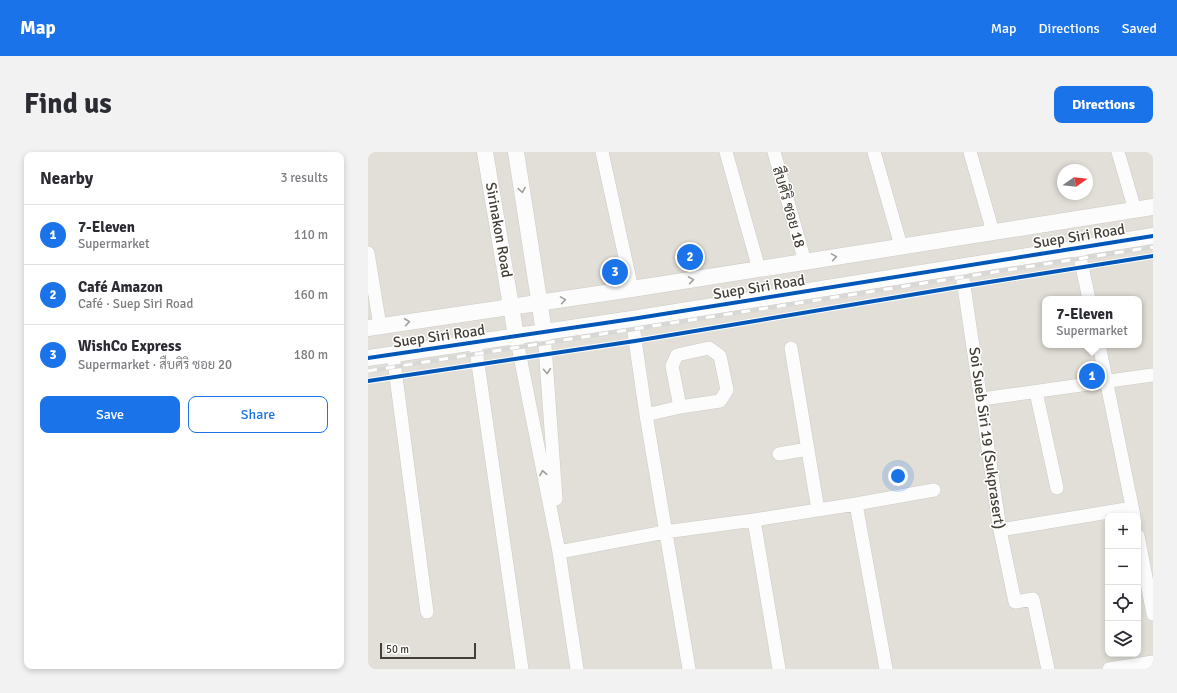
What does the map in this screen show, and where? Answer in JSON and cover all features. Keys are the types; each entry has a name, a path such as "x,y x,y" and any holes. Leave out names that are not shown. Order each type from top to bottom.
{"street":[{"name":"Sirinakon Road","path":"485,152 516,336"},
{"name":"Sirinakon Road","path":"516,152 544,332"},
{"path":"602,152 632,289"},
{"path":"726,152 759,269"},
{"name":"สืบศิริ ซอย 18","path":"774,152 805,262"},
{"path":"874,152 901,246"},
{"path":"970,152 993,232"},
{"path":"1118,152 1135,210"},
{"name":"Suep Siri Road","path":"374,327 511,308 1153,207"},
{"name":"Suep Siri Road","path":"368,358 632,319 1153,236"},
{"path":"1078,248 1088,296"},
{"path":"368,253 374,327"},
{"name":"Soi Sueb Siri 19 (Sukprasert)","path":"961,266 982,399 1000,530 1014,602 1033,599 1048,669"},
{"path":"632,319 665,532 689,669"},
{"path":"544,332 559,552"},
{"path":"516,336 559,552 577,669"},
{"path":"475,342 522,669"},
{"path":"646,415 720,401 727,390 720,356 708,348 677,355 672,366 680,408"},
{"path":"791,348 818,510"},
{"path":"1000,530 1133,512 1100,348"},
{"path":"393,354 426,612"},
{"path":"982,399 1152,375"},
{"path":"1036,392 1057,488"},
{"path":"779,454 808,449"},
{"path":"559,552 665,532 754,520 934,490"},
{"path":"856,504 886,669"},
{"path":"754,520 780,669"},
{"path":"1140,549 1153,614"},
{"path":"1109,669 1153,662"}],"shaded area":[{"path":"368,152 1153,152 1153,669 368,669"}],"railway":[{"path":"368,371 1153,247"}],"cycle path":[{"path":"368,358 632,319 1153,236"},
{"path":"368,381 635,341 1153,256"}],"place":[{"name":"Café Amazon","path":"690,257"},
{"name":"WishCo Express","path":"615,272"},
{"name":"7-Eleven","path":"1092,376"}]}
